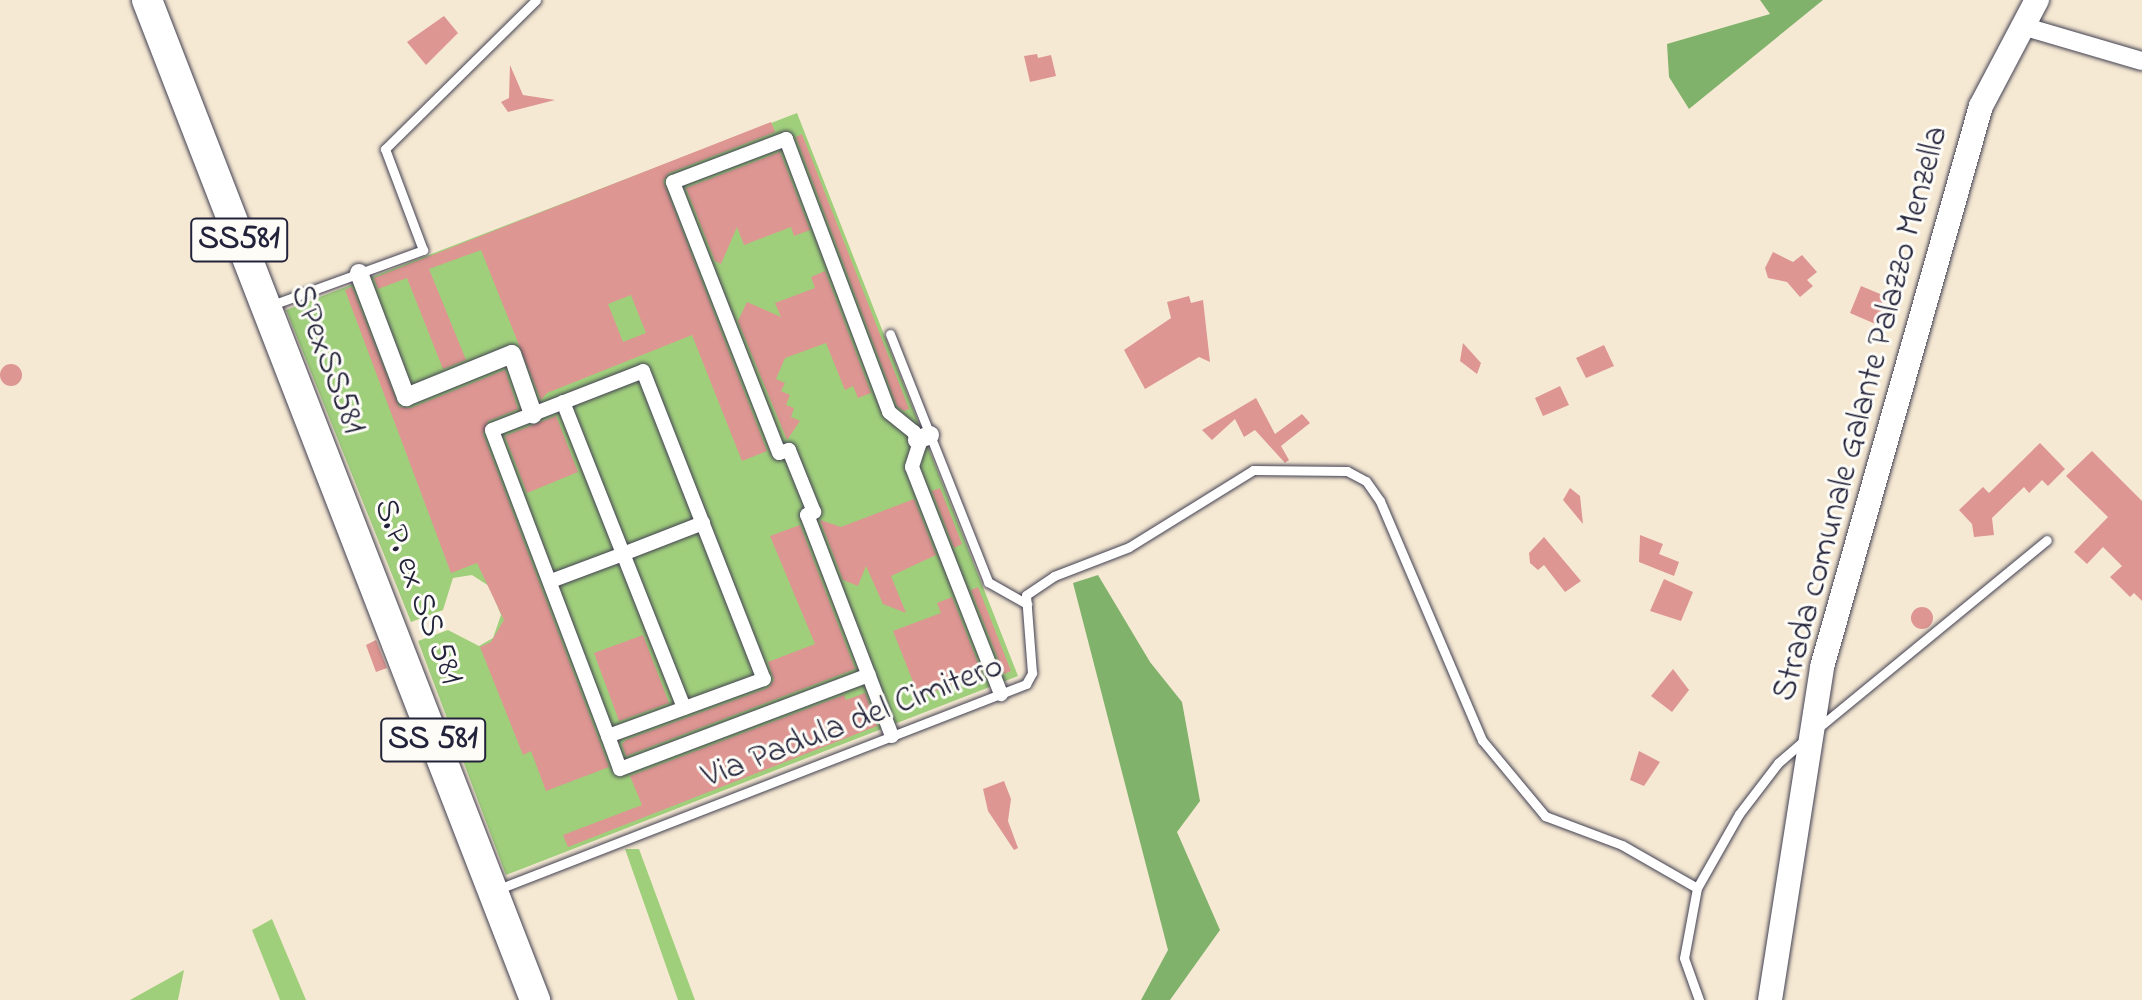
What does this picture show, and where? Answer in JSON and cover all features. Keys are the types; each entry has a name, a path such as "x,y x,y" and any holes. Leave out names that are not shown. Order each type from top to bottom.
{"main road":[{"name":"SPexSS581","path":"147,0 332,479"},
{"name":"S.P. ex SS 581","path":"332,479 535,1000"}],"street":[{"name":"Strada comunale Galante Palazzo Menzella","path":"1770,1000 1822,667 1981,106 2037,0"},
{"path":"2022,26 2142,61"},
{"path":"892,736 807,515 814,512 789,450 779,453 673,182 786,139 889,412 923,437 912,467 1001,694"},
{"path":"359,273 406,397 512,354 533,414"},
{"path":"608,736 764,679 643,371 492,430 620,769 869,675"},
{"path":"563,402 684,708"},
{"path":"551,581 703,523"}],"lane":[{"path":"265,307 423,250 385,149 536,0"},
{"path":"890,334 923,437 988,582 1027,604"},
{"path":"1027,604 1026,595 1054,576 1129,547 1253,470 1347,471 1366,481 1380,501 1482,740 1545,816 1622,845 1697,888"},
{"path":"1699,1000 1684,958 1697,888 1739,814 1778,763 2047,540"},
{"name":"Via Padula del Cimitero","path":"493,891 1026,684 1032,673 1027,604"}],"green space":[{"path":"1760,0 1823,0 1689,109 1669,77 1667,44 1770,14"},
{"path":"797,113 1018,676 506,875 418,641 448,630 479,646 493,638 501,615 489,586 472,575 453,578 443,610 411,622 286,310"},
{"path":"1098,575 1150,662 1182,702 1200,801 1177,832 1220,930 1170,1000 1141,1000 1168,950 1073,583"},
{"path":"625,849 639,849 695,1000 678,1000"},
{"path":"272,919 306,1000 280,1000 252,930"},
{"path":"184,970 178,1000 130,1000"}],"building":[{"path":"444,16 458,33 426,65 407,42"},
{"path":"1037,54 1038,58 1051,55 1056,76 1030,82 1024,56"},
{"path":"510,65 523,95 555,100 508,112 501,102 509,98"},
{"path":"771,122 775,132 669,173 663,181 767,451 742,461 692,335 547,393 541,400 481,250 429,269 466,360 443,369 407,278 378,289 374,278","holes":["631,295 646,333 623,342 608,304"]},
{"path":"802,134 909,409 904,411 897,406 796,137"},
{"path":"780,152 810,230 794,236 791,227 744,245 737,227 721,264 715,261 686,188"},
{"path":"1773,252 1793,262 1802,255 1817,272 1807,280 1813,286 1800,297 1787,282 1768,278 1765,268"},
{"path":"825,271 871,393 858,398 853,386 845,390 826,343 785,358 776,379 785,383 781,391 790,395 786,405 794,408 791,417 800,421 787,440 738,321 747,302 781,317 775,303 815,288 811,277"},
{"path":"1861,286 1885,296 1882,303 1888,305 1880,326 1850,313"},
{"path":"352,287 399,407 411,408 505,370 518,409 488,421 483,434 609,767 546,791 531,751 523,755 480,647 491,642 504,620 477,563 451,573 345,290"},
{"path":"1189,296 1191,303 1203,300 1210,362 1199,357 1145,389 1124,350 1171,318 1167,302"},
{"path":"1463,343 1481,363 1477,374 1460,361"},
{"path":"1604,345 1614,366 1586,378 1576,358"},
{"path":"11,364 19,367 22,375 19,383 11,386 3,383 0,375 3,367"},
{"path":"1560,386 1569,405 1543,416 1535,398"},
{"path":"1256,398 1275,434 1302,414 1310,423 1281,446 1289,460 1285,463 1255,430 1244,437 1235,419 1212,440 1202,430"},
{"path":"556,416 578,472 527,493 505,436"},
{"path":"2040,443 2065,469 2048,486 2042,480 2029,493 2024,487 1992,518 1994,535 1974,537 1972,524 1959,510 1983,487 1989,493"},
{"path":"2092,451 2142,501 2142,601 2134,593 2130,597 2110,577 2122,566 2103,547 2087,564 2074,552 2108,517 2066,476"},
{"path":"940,488 962,544 954,548 932,491"},
{"path":"1570,488 1580,496 1583,524 1563,500"},
{"path":"914,499 936,555 891,576 906,613 883,604 866,566 858,586 843,580 820,520 841,527"},
{"path":"800,525 855,669 626,756 622,744 626,740 768,688 774,680 768,662 815,644 770,536"},
{"path":"1640,535 1663,544 1659,554 1679,562 1674,576 1639,562"},
{"path":"1544,537 1581,581 1565,592 1544,565 1538,570 1530,563 1529,553"},
{"path":"1664,579 1693,592 1681,621 1650,611"},
{"path":"978,587 1011,671 1004,674 971,590"},
{"path":"952,597 985,681 970,687 967,679 919,697 893,631 941,613 937,603"},
{"path":"1922,607 1930,610 1933,618 1930,626 1922,629 1914,626 1911,618 1914,610"},
{"path":"643,635 669,703 619,721 594,653"},
{"path":"376,640 387,668 376,672 366,645"},
{"path":"1673,669 1689,690 1672,712 1651,696"},
{"path":"865,693 877,726 568,847 563,835 642,805 630,776 844,695 846,700"},
{"path":"1639,751 1660,762 1644,786 1630,780"},
{"path":"1004,781 1011,799 1008,821 1018,848 1014,850 988,811 983,789"}]}
